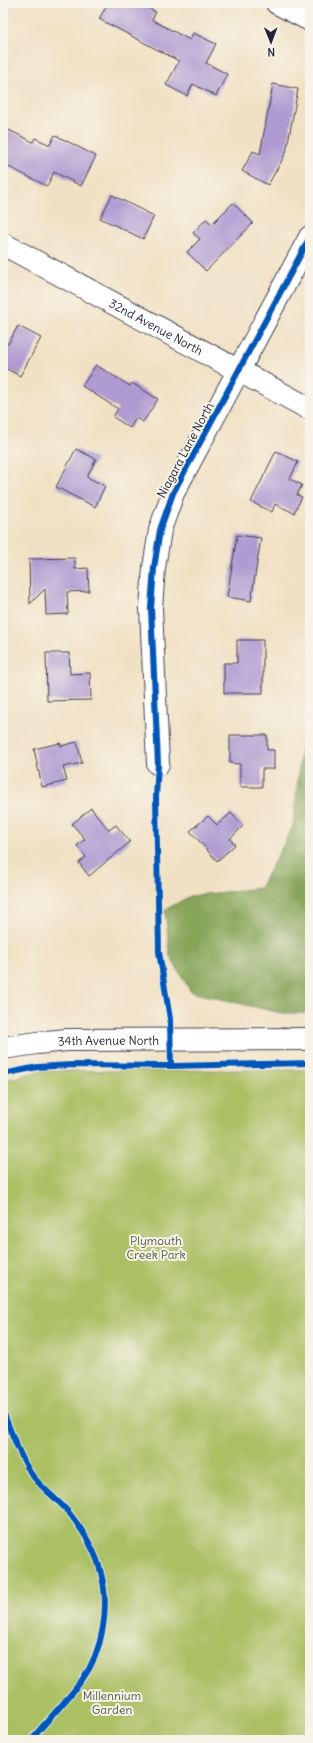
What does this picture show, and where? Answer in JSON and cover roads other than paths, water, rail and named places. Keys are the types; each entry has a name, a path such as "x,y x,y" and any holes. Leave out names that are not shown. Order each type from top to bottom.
{"street":[{"path":"278,3 310,20"},
{"name":"Niagara Lane North","path":"158,764 151,608 154,568 160,530 172,493 228,392 238,370 310,237"},
{"name":"32nd Avenue North","path":"3,244 310,409"},
{"name":"34th Avenue North","path":"3,1048 67,1040 310,1039"}],"park label":[{"name":"Plymouth Creek Park","path":"156,1247"},
{"name":"Millennium Garden","path":"112,1702"}]}
